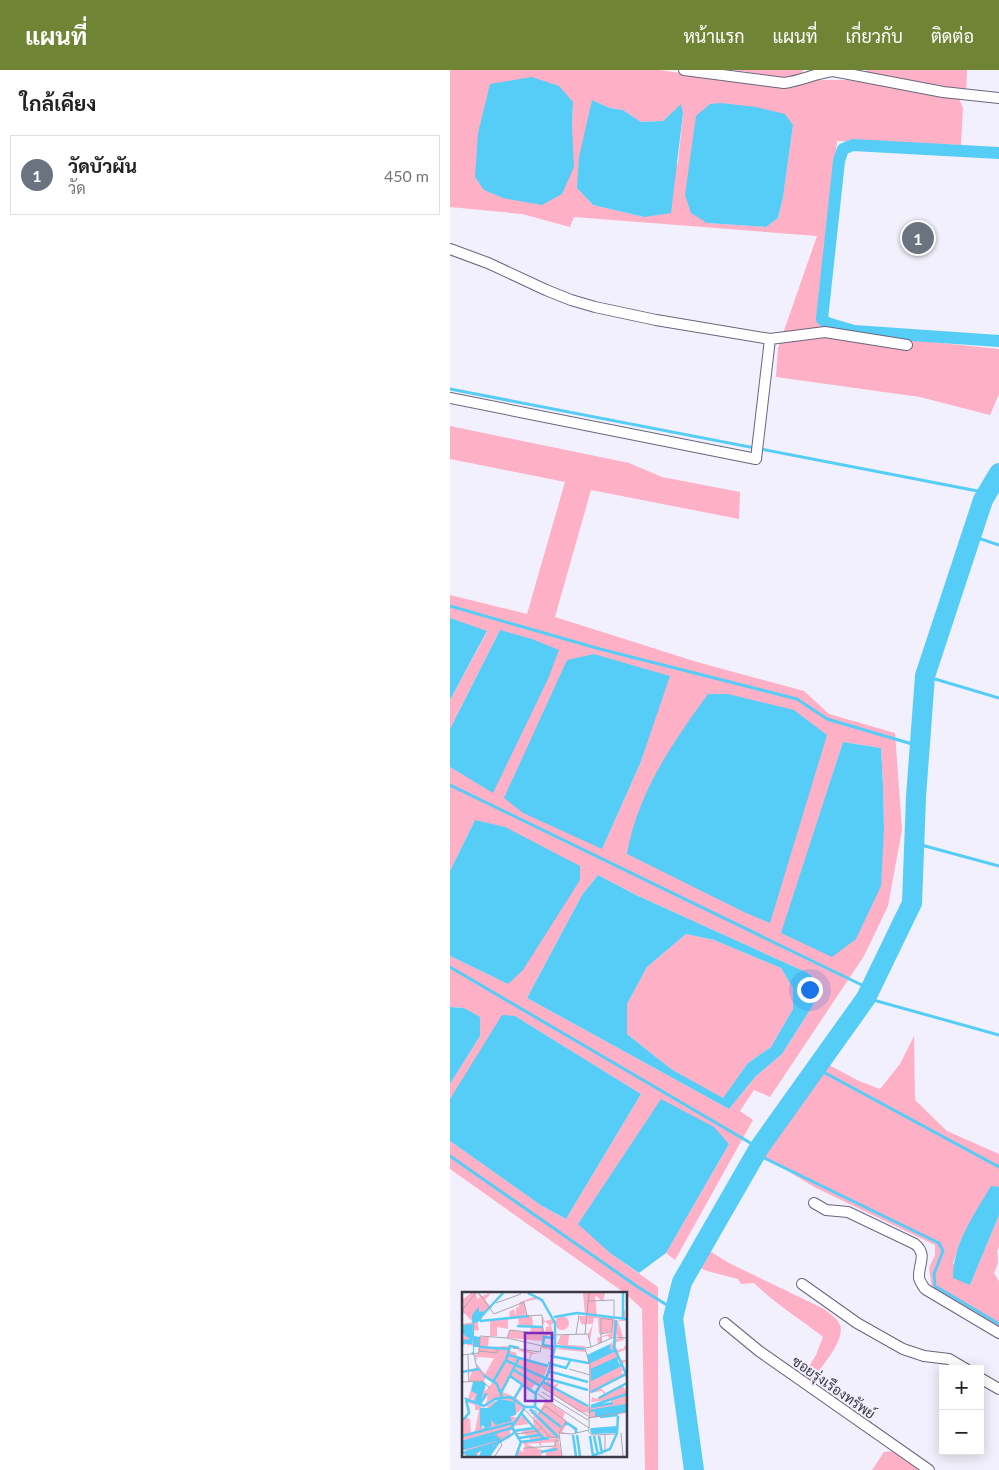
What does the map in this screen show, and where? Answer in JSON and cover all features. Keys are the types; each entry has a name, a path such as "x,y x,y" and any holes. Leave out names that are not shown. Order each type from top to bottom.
{"street":[{"path":"684,70 784,83 802,80 821,71 833,71 943,92 999,98"},
{"path":"450,248 546,290 595,307 656,320 770,339 825,332 908,345"},
{"path":"450,398 756,459 770,339"},
{"path":"814,1203 826,1210 848,1212 915,1244 921,1249 919,1279 925,1289 999,1333"},
{"path":"802,1284 858,1323 903,1349 924,1356 948,1359 959,1365"},
{"name":"ซอยรุ่งเรืองทรัพย์","path":"725,1324 759,1352 930,1470"},
{"path":"984,1380 999,1389"}],"shaded area":[{"path":"450,70 659,70 793,88 817,80 848,80 959,99 963,108 961,145 837,141 817,321 828,318 834,328 893,338 999,349 999,394 990,415 920,397 776,377 778,348 817,236 574,217 570,227 522,214 450,207","holes":["490,85 573,102 572,127","592,100 610,108 623,110 641,122 663,121 681,105 683,114 678,163 644,217 593,205 577,188","793,125 783,197 778,218 766,227 707,223"]},
{"path":"733,70 803,70 801,75 788,78"},
{"path":"867,70 967,70 966,92 866,72"},
{"path":"450,426 629,463 662,477 740,492 739,519 591,490 555,617 697,662 804,691 829,714 895,733 902,830 888,906 864,956 770,1097 754,1090 740,1111 753,1120 675,1260 666,1253 729,1144 661,1100 579,1223 610,1253 658,1287 658,1470 645,1470 642,1309 628,1296 628,1292 623,1292 450,1169 450,1141 542,1206 566,1219 641,1094 515,1016 450,1099 450,1084 480,1036 464,1008 450,1007 450,956 508,984 475,820 450,871 450,767 493,792 500,630 450,729 450,700 487,632 450,618 450,595 527,614 565,482 450,459","holes":["669,676 640,764 602,849","843,742 881,748 884,829 782,933","598,875 636,895 808,973 824,988 782,1054 755,1077 729,1109 527,998 582,895"]},
{"path":"686,934 714,940 781,968 793,988 793,1009 771,1047 748,1063 723,1099 671,1069 627,1034 627,1004 647,967"},
{"path":"914,1036 915,1100 947,1131 999,1154 999,1187 991,1187 962,1237 953,1263 970,1285 999,1215 998,1262 994,1273 999,1281 999,1329 932,1289 929,1268 935,1255 935,1245 814,1187 760,1154 829,1065 859,1081 880,1089 900,1064"},
{"path":"706,1249 729,1263 824,1309 837,1320 841,1331 839,1339 819,1371 809,1382 803,1376 816,1355 823,1337 779,1305 754,1283 741,1284 738,1279 707,1271 696,1266"},
{"path":"897,1451 920,1470 872,1470 884,1452"}],"water":[{"path":"532,77 559,86 573,102 574,167 562,194 542,205 503,198 484,190 475,177 478,133 490,84"},
{"path":"592,100 610,108 623,110 641,122 663,121 681,104 683,113 671,213 644,217 593,205 577,188 579,157"},
{"path":"721,103 756,107 785,114 793,125 783,197 778,218 766,227 707,223 691,213 685,195 696,116 710,104"},
{"path":"450,618 487,631 450,700"},
{"path":"500,630 532,639 559,650 548,679 493,793 450,767 450,729"},
{"path":"594,654 670,676 640,764 602,849 523,813 504,798 567,660"},
{"path":"708,694 728,694 794,710 827,735 770,923 627,854 639,810 658,770"},
{"path":"843,742 881,748 884,829 881,886 856,939 832,957 781,933"},
{"path":"475,820 505,827 580,866 580,880 523,970 508,984 450,956 450,871"},
{"path":"598,875 636,895 808,973 824,988 782,1054 755,1077 729,1109 527,998 582,895","holes":["686,934 714,940 781,968 793,988 793,1009 771,1047 748,1063 723,1098 671,1069 627,1034 627,1004 647,967"]},
{"path":"450,1007 464,1008 480,1017 480,1036 450,1084"},
{"path":"502,1015 515,1016 641,1094 566,1219 542,1206 450,1141 450,1099"},
{"path":"661,1099 714,1127 729,1144 666,1253 639,1273 610,1253 578,1224"},
{"path":"991,1186 999,1187 999,1215 970,1285 953,1278 954,1265 966,1230"}],"waterway":[{"path":"999,153 853,145 843,149 839,161 822,319 827,323 854,331 999,341"},
{"path":"450,389 988,493"},
{"path":"694,1470 673,1318 682,1282 759,1148 866,998 912,903 916,797 925,676 983,500 999,473"},
{"path":"972,536 999,545"},
{"path":"450,606 600,649 797,699 827,719 919,746"},
{"path":"925,676 999,698"},
{"path":"450,785 870,989"},
{"path":"914,843 999,866"},
{"path":"450,967 759,1148"},
{"path":"866,998 999,1035"},
{"path":"816,1068 999,1167"},
{"path":"756,1154 939,1243 943,1251 934,1274 935,1286 999,1324"},
{"path":"450,1156 638,1287 675,1310"}],"place":[{"name":"วัดบัวผัน","path":"918,238"}]}
